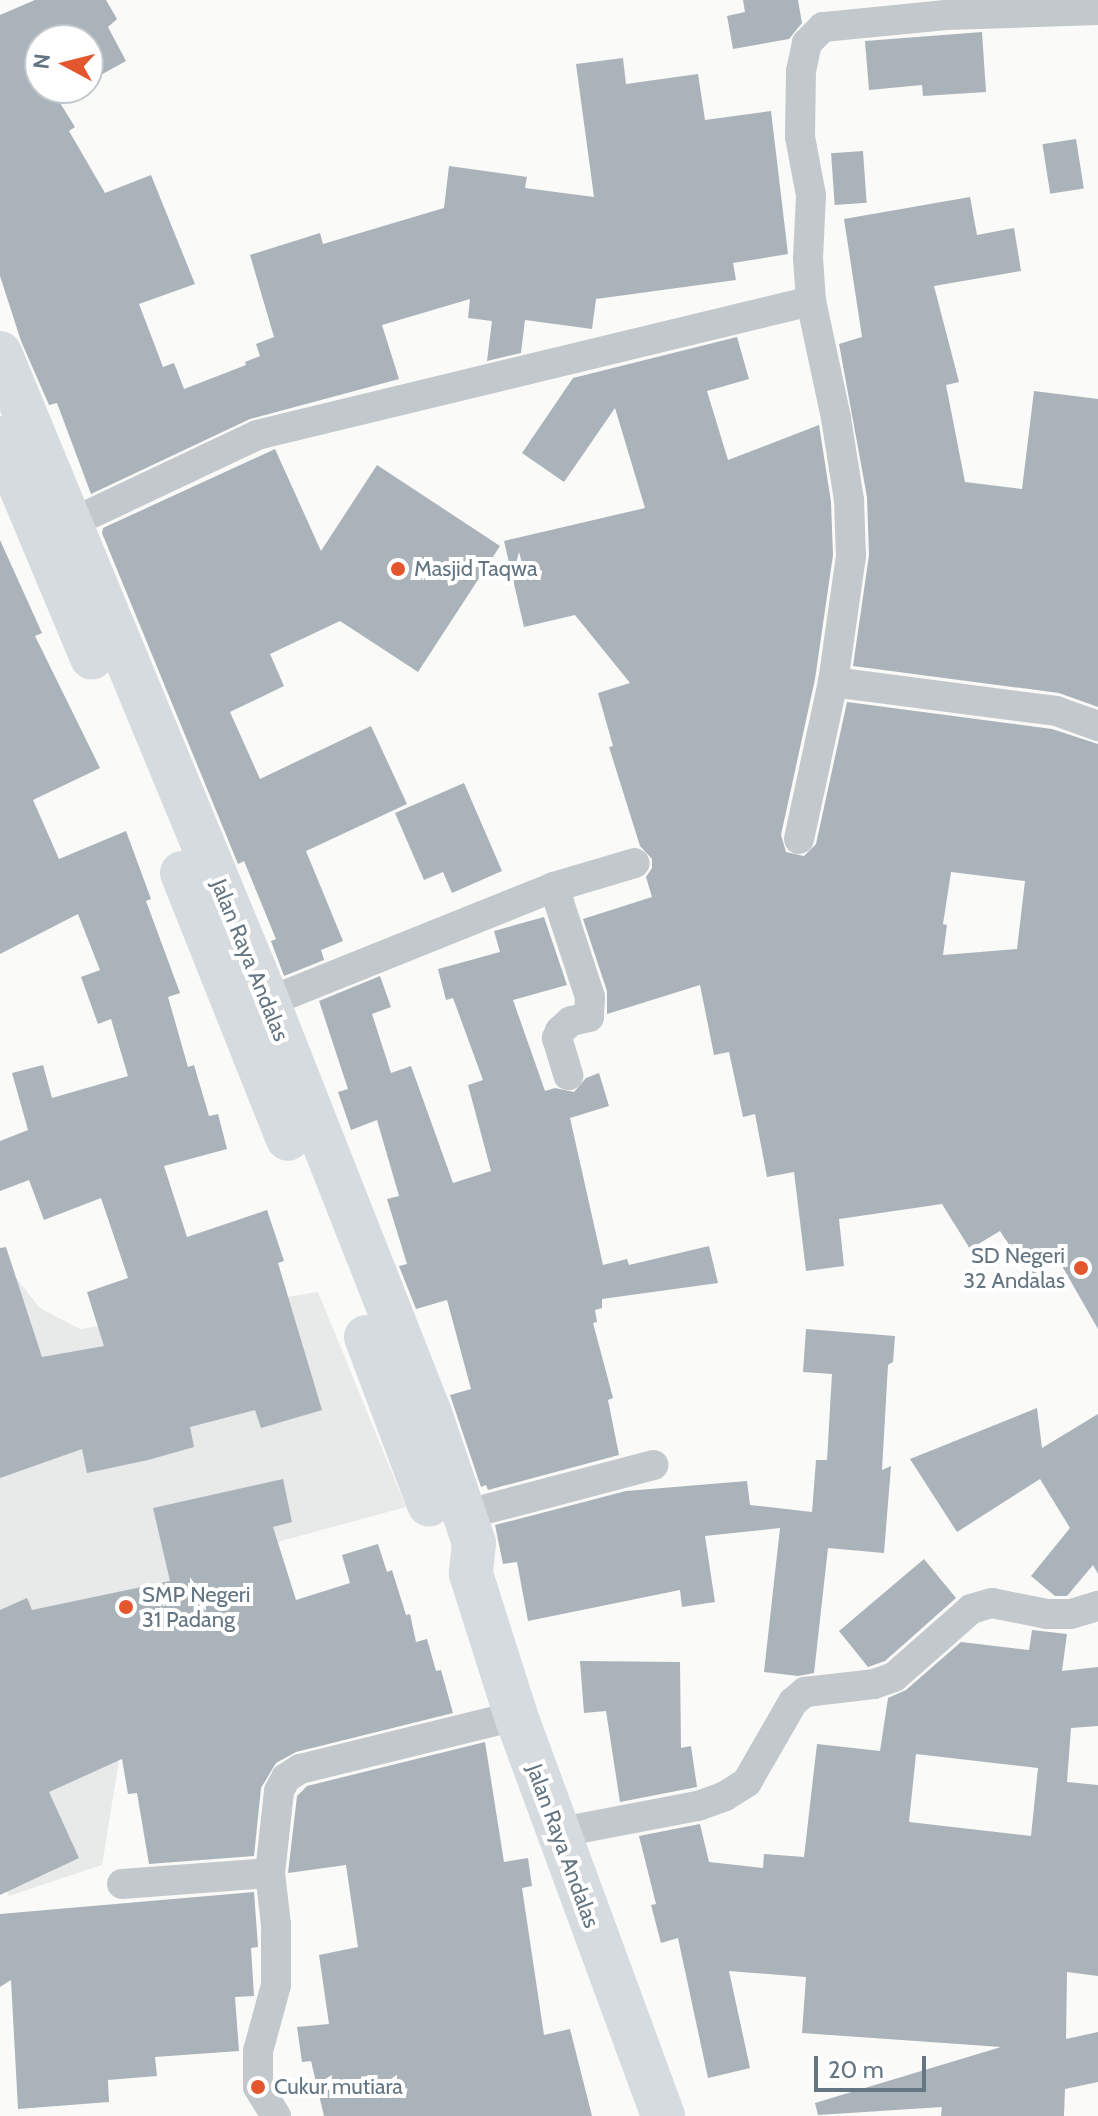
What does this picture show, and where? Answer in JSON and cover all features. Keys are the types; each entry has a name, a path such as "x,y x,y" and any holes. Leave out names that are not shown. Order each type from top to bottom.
{"main road":[{"name":"Jalan Raya Andalas","path":"0,353 268,1002 287,1093 448,1554 471,1574"},
{"name":"Jalan Raya Andalas","path":"0,438 152,797 430,1413 474,1543 471,1574 516,1716 556,1833 663,2116"}],"street":[{"path":"799,839 833,682 851,556 849,500 836,418 811,301 808,258 811,195 800,137 801,71 807,43 823,27 946,15 1098,10"},
{"path":"69,524 257,435 811,301"},
{"path":"833,682 1056,711 1098,726"},
{"path":"268,1002 554,887 635,863"},
{"path":"554,887 590,997 589,1017 571,1021 557,1038 568,1075"},
{"path":"464,1515 653,1465"},
{"path":"556,1833 698,1806 725,1796 747,1782 793,1702 805,1692 874,1684 894,1677 971,1609 992,1603 1047,1614 1071,1614 1098,1606"},
{"path":"276,2116 258,2087 258,2051 276,1985 276,1925 270,1873 279,1791 286,1778 313,1765 516,1716"},
{"path":"122,1884 270,1873"}],"shaded area":[{"name":"SMP Negeri 31 Padang","path":"5,1264 40,1308 80,1329 318,1292 406,1507 281,1541 244,1575 94,1677 119,1761 102,1865 9,1896 0,1876 0,1266"}],"building":[{"path":"35,0 106,0 117,19 108,27 126,61 104,73 104,24 24,24 24,104 61,104 75,127 69,131 105,193 151,175 195,284 139,304 163,367 174,363 184,389 246,365 245,362 260,356 256,344 274,337 250,255 320,233 323,244 444,208 449,166 527,177 525,188 594,197 576,64 623,58 626,84 698,74 705,120 771,111 788,254 733,263 736,280 596,299 592,329 525,320 521,353 487,361 492,321 468,318 470,299 382,325 399,379 250,419 91,494 57,403 49,405 21,341 0,276 0,15"},
{"path":"743,0 798,0 802,23 789,39 733,49 727,16 745,12"},
{"path":"982,32 986,92 923,96 922,85 869,90 865,41"},
{"path":"1076,139 1084,188 1050,194 1042,144"},
{"path":"863,151 867,203 835,205 831,153"},
{"path":"970,197 977,235 1014,228 1021,271 934,286 959,382 946,385 965,482 1022,489 1034,391 1098,399 1098,707 1059,693 853,666 869,555 867,497 839,344 862,337 844,219"},
{"path":"737,337 749,379 707,391 728,460 819,425 831,502 833,555 815,679 781,835 786,852 804,856 816,844 847,702 1052,729 1098,744 1098,1329 1058,1259 1029,1277 1000,1231 970,1249 942,1204 839,1219 844,1266 806,1271 794,1172 767,1177 755,1114 743,1117 729,1052 714,1055 700,985 607,1014 607,991 583,919 652,897 646,877 652,868 652,859 640,846 609,747 613,746 598,693 630,683 575,615 524,627 504,541 645,508 615,408 564,482 522,453 573,378","holes":["951,872 1025,881 1017,949 943,955 947,925 943,924"]},
{"path":"275,449 321,551 377,465 500,546 418,672 340,621 270,654 284,686 230,712 260,779 371,726 407,804 306,851 343,941 321,950 324,960 284,976 271,941 276,939 244,861 238,864 102,533 103,528"},
{"path":"0,540 42,633 35,636 100,768 33,800 59,859 126,831 151,899 146,901 180,993 168,997 188,1067 194,1065 209,1116 218,1114 227,1149 164,1166 187,1237 267,1210 284,1261 278,1263 322,1410 261,1428 255,1410 190,1427 194,1447 148,1460 87,1473 82,1449 0,1478 0,1248 6,1247 42,1357 104,1346 87,1292 128,1278 101,1198 44,1220 29,1180 0,1191 0,1141 28,1130 12,1073 43,1065 52,1098 128,1076 111,1019 98,1024 81,977 100,970 78,914 0,954"},
{"path":"464,783 502,871 452,893 443,872 424,880 395,813"},
{"path":"544,917 567,985 513,1000 545,1091 555,1088 574,1092 586,1078 599,1073 609,1106 570,1118 603,1265 627,1259 629,1265 709,1246 718,1283 602,1299 602,1308 595,1310 597,1322 593,1323 613,1398 608,1400 619,1455 488,1490 486,1485 481,1487 450,1395 471,1389 447,1300 416,1309 399,1266 407,1264 387,1199 399,1196 377,1120 351,1130 338,1092 348,1089 319,1001 380,976 391,1007 372,1014 391,1073 411,1066 453,1183 491,1171 468,1085 483,1080 453,998 446,1000 438,969 500,952 494,931"},
{"path":"806,1329 895,1336 893,1362 888,1365 882,1470 891,1466 884,1553 828,1548 814,1673 798,1676 764,1672 780,1528 705,1536 715,1602 682,1607 680,1590 528,1621 517,1562 503,1564 495,1525 626,1491 747,1481 750,1505 812,1512 816,1460 827,1460 832,1374 803,1372"},
{"path":"1037,1408 1042,1448 1098,1414 1098,1574 1093,1565 1067,1596 1055,1596 1031,1576 1070,1528 1040,1479 957,1532 910,1459"},
{"path":"283,1479 292,1522 273,1527 296,1600 350,1583 342,1555 378,1544 387,1572 392,1570 406,1615 410,1614 416,1642 427,1639 436,1671 441,1670 453,1713 296,1752 276,1763 261,1788 254,1856 149,1864 137,1793 128,1794 122,1759 49,1792 79,1858 0,1895 0,1610 27,1598 32,1610 170,1581 153,1508"},
{"path":"924,1559 956,1598 885,1661 868,1667 839,1631"},
{"path":"1032,1630 1067,1634 1062,1671 1098,1667 1098,1726 1071,1728 1067,1782 1098,1785 1098,1976 1067,1972 1066,2039 1098,2032 1098,2082 1065,2089 1064,2116 941,2116 942,2107 818,2115 815,2103 1001,2047 802,2033 806,1977 729,1971 750,2068 708,2078 678,1938 661,1943 651,1905 656,1904 639,1836 700,1824 709,1862 763,1868 764,1854 804,1857 817,1744 880,1751 888,1698 906,1690 961,1642 1029,1650","holes":["916,1754 1038,1768 1031,1836 909,1822"]},
{"path":"580,1661 680,1662 681,1748 691,1746 697,1787 620,1802 606,1711 584,1713"},
{"path":"485,1742 504,1862 528,1858 532,1886 522,1888 544,2035 570,2029 592,2116 324,2116 311,2061 302,2062 297,2027 329,2024 319,1955 358,1947 346,1865 288,1873 297,1796 307,1786"},
{"path":"254,1892 258,1947 251,1948 254,1996 235,1997 239,2051 155,2057 157,2076 108,2080 109,2102 18,2109 11,1980 0,1987 0,1914"}],"place":[{"name":"Masjid Taqwa","path":"398,569"},
{"name":"SD Negeri 32 Andalas","path":"1081,1268"},
{"name":"SMP Negeri 31 Padang","path":"126,1607"},
{"name":"Cukur mutiara","path":"258,2087"}]}
